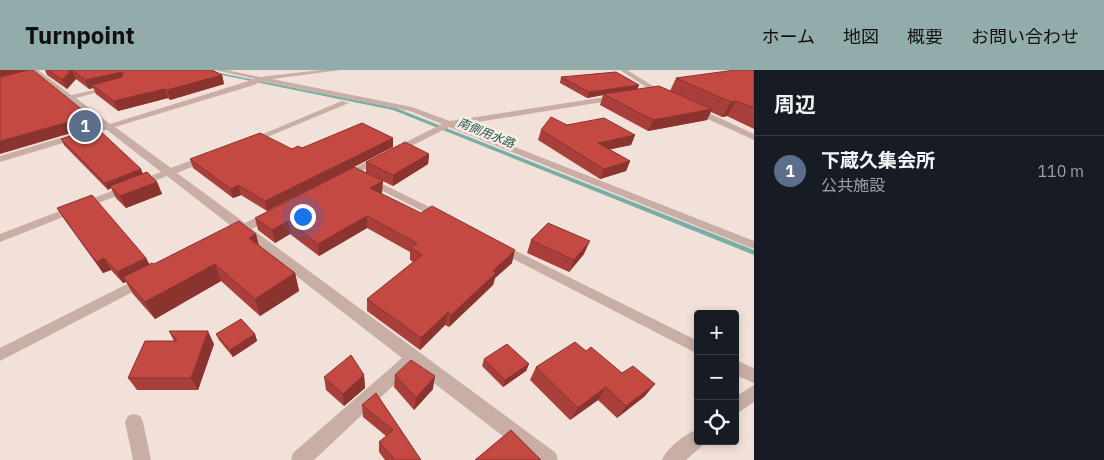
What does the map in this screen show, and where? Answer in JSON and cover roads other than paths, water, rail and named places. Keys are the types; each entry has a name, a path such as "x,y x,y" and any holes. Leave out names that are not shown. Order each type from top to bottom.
{"street":[{"path":"218,70 258,81 392,103 442,126 754,245"},
{"path":"104,128 258,81 338,70"},
{"path":"623,70 655,91 673,99"},
{"path":"38,72 70,97 104,128 244,229 549,460"},
{"path":"70,97 123,83"},
{"path":"646,92 665,89"},
{"path":"336,181 442,126 627,95"},
{"path":"243,144 345,103"},
{"path":"682,104 754,137"},
{"path":"0,159 90,132"},
{"path":"0,238 215,155"},
{"path":"352,172 450,222"},
{"path":"218,243 277,212"},
{"path":"485,240 694,346"},
{"path":"0,355 157,274"},
{"path":"300,460 413,357"},
{"path":"739,369 754,376"},
{"path":"739,404 754,392"},
{"path":"134,422 142,460"},
{"path":"671,460 694,441"}],"waterway":[{"name":"南側用水路","path":"199,70 394,109 754,253"}],"place":[{"name":"下蔵久集会所","path":"85,126"}]}
